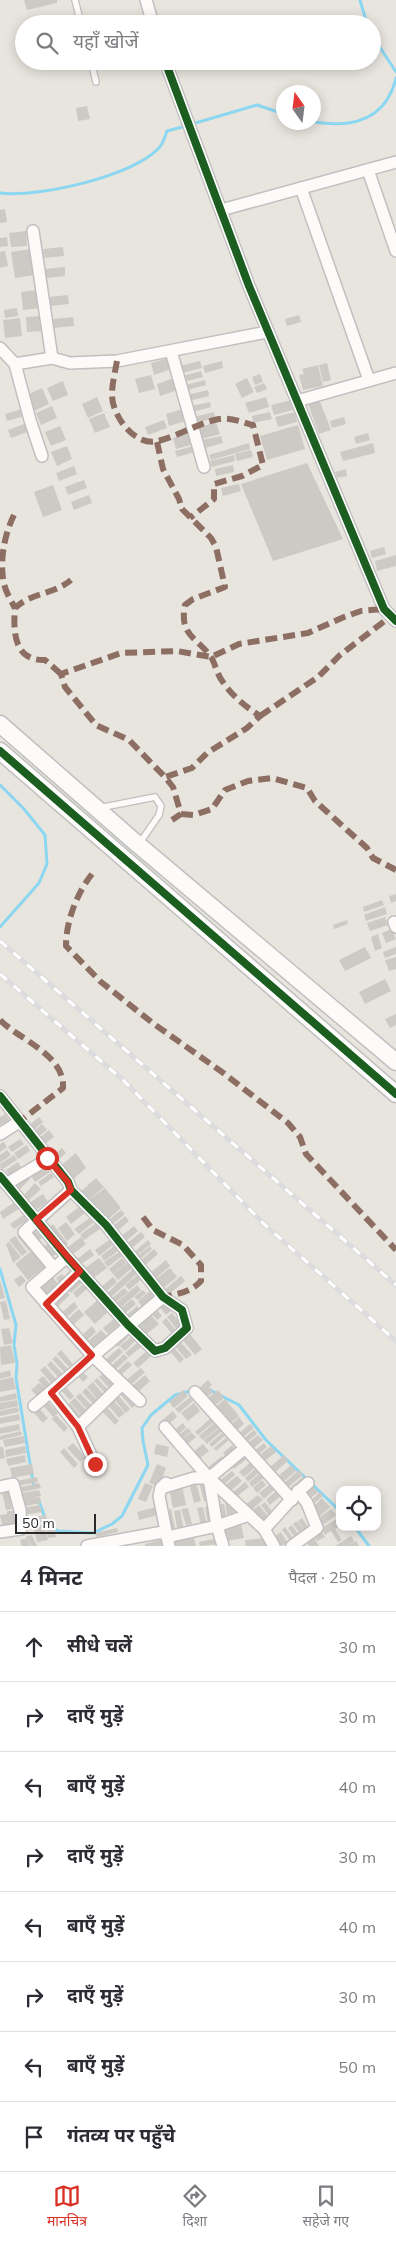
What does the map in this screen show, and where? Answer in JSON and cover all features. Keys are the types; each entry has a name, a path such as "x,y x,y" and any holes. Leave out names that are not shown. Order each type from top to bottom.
{"street":[{"path":"146,0 150,15"},
{"path":"168,70 267,332 384,609 396,622"},
{"path":"221,210 396,162"},
{"path":"368,170 396,251"},
{"path":"301,188 370,380"},
{"path":"33,231 52,358"},
{"path":"15,364 52,358 70,363 117,361 267,332"},
{"path":"1,345 15,364 42,456"},
{"path":"171,351 204,467"},
{"path":"297,401 396,373"},
{"path":"0,724 139,845 396,1062"},
{"path":"0,751 396,1094"},
{"path":"0,1096 68,1182 71,1190 106,1225 163,1297 182,1310 186,1328 165,1348 155,1351 128,1326 2,1179 48,1159"},
{"path":"0,1134 19,1122"},
{"path":"54,1268 24,1232 71,1190"},
{"path":"67,1257 32,1286 92,1355 121,1385 140,1401"},
{"path":"46,1304 80,1271"},
{"path":"34,1406 92,1355 163,1297"},
{"path":"78,1427 121,1385"},
{"path":"195,1392 244,1449 295,1495 307,1503 317,1528 292,1546"},
{"path":"51,1393 78,1427 95,1464"},
{"path":"165,1427 209,1478 264,1528 274,1546"},
{"path":"161,1488 194,1478 209,1478 244,1449"},
{"path":"209,1478 217,1526 223,1546"},
{"path":"168,1541 160,1507 161,1488 171,1479"},
{"path":"0,1481 0,1487 13,1484 20,1510 21,1529 0,1532"},
{"path":"264,1528 308,1483"},
{"path":"168,1541 249,1515"},
{"path":"87,1546 120,1542 163,1532 168,1541"}],"lane":[{"path":"75,0 79,15"},
{"path":"93,70 96,82"},
{"path":"97,808 155,797 161,806 159,815 139,845"}],"building":[{"path":"24,0 57,0 57,3 27,10"},
{"path":"87,106 90,119 78,121 76,108"},
{"path":"5,209 7,222 0,223 0,210"},
{"path":"26,231 27,246 11,247 9,233"},
{"path":"7,237 8,246 0,247 0,238"},
{"path":"63,247 64,256 44,258 43,249"},
{"path":"31,249 35,275 15,278 11,252"},
{"path":"5,251 8,266 0,268 0,252"},
{"path":"65,267 65,276 46,278 45,269"},
{"path":"38,290 41,308 23,310 21,292"},
{"path":"68,295 69,304 49,306 49,297"},
{"path":"17,308 18,316 5,318 4,310"},
{"path":"299,315 301,322 287,326 285,319"},
{"path":"42,316 44,331 27,332 26,317"},
{"path":"73,317 74,326 54,328 53,319"},
{"path":"20,318 22,336 5,338 3,320"},
{"path":"168,358 171,369 154,375 151,363"},
{"path":"200,361 202,368 182,373 180,366"},
{"path":"222,361 223,368 205,373 203,366"},
{"path":"327,363 331,380 323,382 319,365"},
{"path":"318,365 323,386 303,390 299,375 304,374 302,369"},
{"path":"201,371 203,377 183,382 182,376"},
{"path":"260,374 263,382 255,385 252,377"},
{"path":"151,375 155,389 139,393 135,379"},
{"path":"174,378 178,390 160,396 157,384"},
{"path":"247,378 254,392 242,398 235,384"},
{"path":"205,380 206,385 187,390 186,385"},
{"path":"63,381 68,395 53,401 47,388"},
{"path":"264,383 267,389 257,393 254,387"},
{"path":"42,388 49,404 34,411 27,395"},
{"path":"208,390 209,396 189,401 187,395"},
{"path":"97,397 103,411 88,418 82,404"},
{"path":"266,397 269,407 249,413 245,403"},
{"path":"319,399 331,430 319,434 308,404"},
{"path":"291,400 293,410 274,415 271,405"},
{"path":"210,402 211,407 193,412 191,406"},
{"path":"52,406 57,418 41,425 36,413"},
{"path":"22,409 24,416 7,421 5,414"},
{"path":"183,409 186,421 169,426 166,414"},
{"path":"214,412 215,418 196,423 194,417"},
{"path":"270,412 272,419 253,423 252,416"},
{"path":"295,412 297,422 278,427 275,417"},
{"path":"104,413 110,427 95,433 89,419"},
{"path":"344,417 346,424 332,428 330,421"},
{"path":"164,420 167,428 148,435 145,427"},
{"path":"216,422 220,434 202,439 199,428"},
{"path":"27,423 30,431 11,438 8,430"},
{"path":"298,425 305,449 267,460 260,436"},
{"path":"60,426 66,440 51,446 45,432"},
{"path":"190,432 194,444 176,449 173,438"},
{"path":"368,433 370,440 356,444 354,437"},
{"path":"221,436 223,443 205,448 203,440"},
{"path":"249,443 250,449 211,460 209,455"},
{"path":"373,443 375,453 343,461 340,452"},
{"path":"67,446 72,459 57,466 51,452"},
{"path":"194,446 195,452 177,457 175,451"},
{"path":"251,450 253,457 237,461 235,454"},
{"path":"234,455 235,461 212,467 210,461"},
{"path":"307,463 343,539 273,561 241,484"},
{"path":"233,465 234,472 216,476 215,469"},
{"path":"74,466 77,474 59,481 56,473"},
{"path":"346,469 347,476 337,478 335,472"},
{"path":"84,480 87,488 68,495 65,487"},
{"path":"239,484 241,491 223,496 221,488"},
{"path":"53,485 62,510 43,517 34,492"},
{"path":"89,495 92,503 74,510 71,502"},
{"path":"384,547 386,554 372,558 370,551"},
{"path":"396,555 396,566 377,571 375,561"},
{"path":"396,894 396,901 391,903 389,896"},
{"path":"382,900 384,905 364,912 363,907"},
{"path":"385,907 387,914 366,921 364,915"},
{"path":"385,917 388,925 370,931 367,923"},
{"path":"347,920 348,924 334,929 333,925"},
{"path":"392,929 396,939 386,943 382,933"},
{"path":"378,934 382,948 375,951 371,937"},
{"path":"365,947 371,958 345,971 339,960"},
{"path":"396,947 396,954 385,958 383,952"},
{"path":"396,957 396,969 389,971 385,960"},
{"path":"385,979 391,991 365,1004 359,992"},
{"path":"396,1014 396,1025 390,1028 385,1019"},
{"path":"5,1114 9,1120 0,1125 0,1117"},
{"path":"39,1117 43,1122 30,1133 26,1128"},
{"path":"42,1124 47,1130 35,1139 31,1134"},
{"path":"49,1130 54,1137 42,1146 37,1140"},
{"path":"20,1139 24,1144 12,1152 8,1147"},
{"path":"4,1142 7,1147 0,1152 0,1144"},
{"path":"27,1145 30,1151 18,1159 14,1153"},
{"path":"62,1148 66,1153 56,1162 52,1157"},
{"path":"7,1150 11,1155 0,1163 0,1155"},
{"path":"76,1153 86,1168 71,1181 58,1168"},
{"path":"14,1155 17,1160 1,1170 0,1164"},
{"path":"18,1162 21,1167 9,1175 6,1170"},
{"path":"47,1166 50,1172 35,1182 31,1176"},
{"path":"51,1173 54,1177 41,1186 38,1182"},
{"path":"25,1174 30,1179 19,1190 14,1185"},
{"path":"96,1178 104,1187 87,1202 79,1193"},
{"path":"35,1183 41,1189 28,1201 23,1196"},
{"path":"105,1188 121,1208 105,1222 87,1202"},
{"path":"43,1194 48,1202 34,1211 29,1203"},
{"path":"15,1202 20,1208 3,1219 0,1212"},
{"path":"80,1206 85,1213 71,1224 66,1217"},
{"path":"121,1210 125,1214 109,1227 105,1223"},
{"path":"25,1214 29,1219 14,1229 10,1224"},
{"path":"125,1216 129,1221 115,1233 111,1228"},
{"path":"91,1217 94,1222 79,1234 74,1229"},
{"path":"66,1222 75,1234 67,1241 58,1228"},
{"path":"96,1223 100,1229 84,1240 80,1235"},
{"path":"53,1224 68,1244 63,1248 48,1228"},
{"path":"134,1226 138,1231 125,1242 120,1237"},
{"path":"35,1230 42,1238 37,1242 31,1233"},
{"path":"141,1232 145,1237 131,1249 126,1244"},
{"path":"21,1233 32,1248 29,1251 17,1236"},
{"path":"15,1236 27,1252 22,1256 9,1240"},
{"path":"81,1237 86,1244 72,1255 67,1248"},
{"path":"109,1240 113,1245 99,1256 95,1250"},
{"path":"148,1240 151,1244 136,1256 133,1253"},
{"path":"9,1242 21,1257 13,1263 6,1244"},
{"path":"48,1244 56,1254 50,1258 42,1248"},
{"path":"114,1246 118,1251 104,1261 101,1256"},
{"path":"150,1246 152,1249 139,1260 136,1257"},
{"path":"90,1249 94,1255 80,1265 76,1260"},
{"path":"154,1249 158,1254 144,1266 140,1261"},
{"path":"33,1250 46,1266 28,1280 15,1264"},
{"path":"119,1252 122,1256 108,1267 104,1262"},
{"path":"99,1258 107,1268 92,1279 84,1269"},
{"path":"122,1258 126,1263 113,1274 109,1269"},
{"path":"166,1260 170,1266 155,1279 150,1273"},
{"path":"128,1262 132,1268 118,1280 113,1274"},
{"path":"135,1267 139,1272 109,1299 105,1295"},
{"path":"170,1268 177,1277 162,1289 155,1280"},
{"path":"62,1274 66,1279 60,1284 56,1278"},
{"path":"139,1274 143,1278 129,1290 125,1285"},
{"path":"21,1275 26,1281 19,1287 14,1280"},
{"path":"51,1275 59,1285 45,1297 37,1286"},
{"path":"181,1276 185,1281 168,1295 164,1290"},
{"path":"80,1277 84,1281 71,1293 67,1288"},
{"path":"113,1277 117,1282 104,1293 100,1288"},
{"path":"0,1280 5,1298 0,1299"},
{"path":"86,1281 90,1286 77,1298 73,1293"},
{"path":"137,1285 141,1290 118,1310 114,1305"},
{"path":"124,1288 128,1292 114,1304 110,1300"},
{"path":"65,1290 70,1295 55,1309 50,1303"},
{"path":"143,1290 146,1293 138,1300 134,1297"},
{"path":"151,1290 157,1296 143,1308 138,1301"},
{"path":"100,1298 110,1310 95,1324 84,1312"},
{"path":"132,1299 136,1304 122,1316 118,1311"},
{"path":"163,1299 172,1310 166,1315 157,1304"},
{"path":"6,1301 10,1319 4,1320 0,1302"},
{"path":"74,1302 78,1307 65,1319 60,1314"},
{"path":"137,1306 142,1311 128,1322 124,1317"},
{"path":"154,1306 162,1316 157,1320 149,1311"},
{"path":"79,1309 84,1315 72,1326 67,1320"},
{"path":"148,1312 159,1324 143,1337 133,1325"},
{"path":"172,1313 183,1326 178,1331 167,1317"},
{"path":"115,1318 120,1324 108,1334 103,1328"},
{"path":"166,1318 177,1332 173,1335 162,1322"},
{"path":"92,1326 96,1332 85,1342 80,1337"},
{"path":"9,1328 13,1343 4,1345 1,1329"},
{"path":"101,1330 108,1337 93,1350 87,1342"},
{"path":"128,1330 131,1334 118,1347 114,1342"},
{"path":"188,1332 202,1349 195,1355 181,1338"},
{"path":"132,1336 136,1340 125,1351 120,1346"},
{"path":"179,1340 192,1355 186,1359 173,1344"},
{"path":"137,1343 141,1347 129,1357 125,1353"},
{"path":"11,1345 15,1363 1,1365 0,1347"},
{"path":"172,1345 184,1359 180,1363 168,1349"},
{"path":"119,1348 123,1352 107,1367 103,1362"},
{"path":"61,1350 73,1364 69,1367 57,1354"},
{"path":"148,1350 152,1355 138,1368 133,1363"},
{"path":"124,1354 128,1358 114,1371 110,1367"},
{"path":"56,1356 68,1369 64,1372 52,1359"},
{"path":"51,1361 63,1374 59,1378 47,1365"},
{"path":"128,1361 132,1365 119,1377 115,1373"},
{"path":"45,1366 57,1380 52,1384 40,1370"},
{"path":"141,1368 145,1372 130,1386 125,1381"},
{"path":"10,1370 11,1376 0,1379 0,1373"},
{"path":"81,1371 88,1377 83,1382 77,1375"},
{"path":"105,1372 116,1385 111,1390 99,1377"},
{"path":"145,1375 150,1381 137,1393 131,1387"},
{"path":"43,1376 50,1384 45,1389 38,1380"},
{"path":"13,1377 16,1389 0,1392 0,1380"},
{"path":"97,1378 109,1391 106,1394 94,1381"},
{"path":"208,1380 212,1385 209,1387 213,1392 203,1400 198,1389"},
{"path":"93,1382 104,1395 98,1400 87,1387"},
{"path":"39,1383 45,1389 37,1396 31,1390"},
{"path":"64,1385 74,1396 70,1400 60,1389"},
{"path":"86,1388 98,1401 94,1405 82,1392"},
{"path":"122,1390 136,1405 132,1408 119,1393"},
{"path":"183,1390 188,1396 174,1408 169,1402"},
{"path":"218,1390 224,1398 212,1408 205,1400"},
{"path":"16,1393 17,1399 0,1402 0,1397"},
{"path":"80,1393 92,1406 88,1410 76,1397"},
{"path":"117,1394 130,1409 126,1413 113,1398"},
{"path":"190,1397 193,1401 179,1413 175,1409"},
{"path":"75,1398 87,1411 82,1416 70,1402"},
{"path":"225,1399 239,1416 227,1426 220,1417 225,1413 219,1417 213,1409"},
{"path":"17,1400 18,1406 0,1410 0,1403"},
{"path":"46,1400 58,1413 53,1417 42,1404"},
{"path":"113,1400 125,1413 119,1418 108,1405"},
{"path":"70,1403 81,1416 76,1421 65,1408"},
{"path":"194,1403 200,1411 188,1421 181,1413"},
{"path":"18,1407 19,1412 0,1416 0,1411"},
{"path":"38,1407 48,1418 43,1423 33,1412"},
{"path":"107,1407 119,1421 115,1425 102,1411"},
{"path":"173,1411 177,1417 166,1426 161,1421"},
{"path":"19,1414 20,1420 0,1424 0,1418"},
{"path":"56,1415 68,1428 64,1432 52,1419"},
{"path":"212,1417 215,1421 198,1435 195,1432"},
{"path":"239,1417 244,1424 233,1433 228,1427"},
{"path":"183,1423 186,1428 175,1437 172,1432"},
{"path":"214,1423 218,1428 203,1440 199,1436"},
{"path":"19,1424 20,1430 0,1434 0,1428"},
{"path":"250,1424 254,1428 239,1440 236,1436"},
{"path":"188,1428 191,1431 178,1442 175,1438"},
{"path":"219,1428 222,1431 207,1444 204,1440"},
{"path":"254,1430 257,1434 242,1446 239,1442"},
{"path":"21,1431 22,1435 0,1440 0,1436"},
{"path":"191,1432 196,1437 184,1447 179,1441"},
{"path":"222,1433 225,1436 212,1447 209,1444"},
{"path":"258,1435 263,1440 249,1452 244,1446"},
{"path":"24,1436 25,1443 5,1447 3,1440"},
{"path":"227,1437 229,1440 216,1451 214,1448"},
{"path":"73,1443 86,1457 80,1462 67,1448"},
{"path":"264,1443 267,1447 255,1457 252,1453"},
{"path":"156,1444 169,1447 167,1457 154,1454"},
{"path":"203,1444 209,1451 198,1460 192,1453"},
{"path":"232,1445 237,1450 227,1458 223,1453"},
{"path":"25,1446 26,1453 6,1457 5,1450"},
{"path":"271,1446 276,1452 262,1463 257,1457"},
{"path":"0,1447 3,1447 5,1458 0,1459"},
{"path":"64,1448 78,1464 74,1468 60,1452"},
{"path":"244,1453 248,1458 234,1469 230,1464"},
{"path":"25,1455 26,1462 8,1466 6,1459"},
{"path":"284,1455 288,1461 273,1474 268,1469"},
{"path":"222,1456 225,1460 209,1473 206,1469"},
{"path":"252,1461 257,1466 244,1477 239,1472"},
{"path":"32,1464 34,1474 12,1478 10,1468"},
{"path":"157,1464 166,1468 159,1487 149,1483"},
{"path":"291,1465 296,1471 281,1484 276,1478"},
{"path":"255,1469 259,1473 248,1482 245,1478"},
{"path":"299,1470 303,1475 286,1489 282,1485"},
{"path":"232,1471 235,1475 221,1487 217,1483"},
{"path":"261,1472 265,1477 252,1487 249,1483"},
{"path":"237,1476 242,1481 228,1493 223,1487"},
{"path":"37,1477 38,1482 17,1486 16,1481"},
{"path":"303,1477 307,1481 295,1491 291,1487"},
{"path":"262,1480 266,1485 257,1493 253,1488"},
{"path":"196,1482 201,1501 194,1503 189,1483"},
{"path":"205,1482 210,1500 204,1501 199,1483"},
{"path":"245,1482 249,1487 235,1498 231,1494"},
{"path":"273,1482 277,1487 264,1499 259,1493"},
{"path":"39,1483 41,1488 18,1493 17,1488"},
{"path":"145,1483 153,1486 146,1502 138,1499"},
{"path":"310,1483 318,1492 308,1500 301,1492"},
{"path":"182,1485 186,1505 173,1508 169,1488"},
{"path":"278,1489 283,1494 270,1505 266,1500"},
{"path":"8,1490 12,1509 6,1510 2,1492"},
{"path":"39,1490 41,1496 29,1499 40,1497 41,1503 21,1507 18,1494"},
{"path":"320,1492 323,1496 312,1505 309,1502"},
{"path":"258,1495 263,1500 250,1511 245,1505"},
{"path":"322,1498 330,1507 318,1518 311,1509"},
{"path":"232,1500 235,1513 227,1515 225,1502"},
{"path":"265,1502 274,1514 270,1517 261,1505"},
{"path":"224,1504 227,1521 221,1523 218,1505"},
{"path":"40,1505 42,1512 23,1515 22,1508"},
{"path":"259,1505 270,1519 264,1524 253,1510"},
{"path":"211,1506 215,1524 208,1525 205,1507"},
{"path":"156,1507 158,1515 139,1520 137,1512"},
{"path":"203,1507 207,1525 201,1526 197,1508"},
{"path":"188,1508 192,1524 186,1525 181,1509"},
{"path":"171,1509 175,1528 169,1529 165,1510"},
{"path":"331,1509 336,1515 321,1527 316,1520"},
{"path":"180,1510 184,1531 178,1532 174,1511"},
{"path":"7,1511 16,1511 20,1528 3,1529 0,1515 7,1514"},
{"path":"46,1515 47,1521 23,1526 22,1520"},
{"path":"302,1518 310,1530 306,1533 298,1521"},
{"path":"336,1520 335,1529 342,1540 338,1542 331,1531 325,1535 321,1528"},
{"path":"297,1521 306,1533 302,1536 293,1524"},
{"path":"53,1522 56,1537 48,1538 45,1523"},
{"path":"44,1524 48,1540 37,1542 33,1526"},
{"path":"241,1524 244,1538 222,1542 220,1528"},
{"path":"292,1525 301,1538 297,1541 288,1528"},
{"path":"285,1527 296,1542 293,1544 282,1530"},
{"path":"117,1528 118,1532 96,1537 95,1533"},
{"path":"320,1529 325,1537 317,1541 313,1534"},
{"path":"281,1532 288,1544 279,1546 274,1537"},
{"path":"193,1534 196,1546 176,1546 174,1539"},
{"path":"312,1534 319,1546 309,1546 305,1539"},
{"path":"32,1535 37,1546 31,1546 26,1536"},
{"path":"351,1536 354,1541 349,1545 356,1541 359,1546 335,1546"},
{"path":"27,1538 30,1546 22,1546 20,1540"},
{"path":"218,1538 220,1544 200,1546 199,1542"},
{"path":"266,1538 267,1546 246,1546 245,1540"},
{"path":"162,1539 164,1546 145,1546 145,1544"}],"waterway":[{"path":"360,0 364,15"},
{"path":"381,49 396,72"},
{"path":"321,123 341,124 366,118 376,112 384,103 391,92 396,78"},
{"path":"192,124 257,105 276,111"},
{"path":"0,193 37,192 84,183 107,176 129,168 146,158 159,148 167,131 186,126"},
{"path":"0,785 24,809 45,835 47,864 39,883 0,927"},
{"path":"0,1269 16,1325 14,1345 17,1364 16,1378 34,1488"},
{"path":"208,1389 239,1405 266,1440 336,1507"},
{"path":"51,1527 58,1531 93,1533 112,1524 122,1516 148,1465 142,1428 151,1415 175,1395 194,1390"},
{"path":"39,1501 45,1518"},
{"path":"358,1531 369,1546"}],"railway":[{"path":"0,941 396,1285"},
{"path":"0,974 123,1080 264,1224 396,1341"}],"marked path":[{"path":"117,361 112,387 113,403 120,420 126,428 133,435 141,439 149,442 158,441 219,419 232,419 253,425 263,465 242,476 214,484 214,499 190,518"},
{"path":"157,442 163,469 179,499 182,509 211,538 216,547 225,587 193,599 185,605 184,615 187,630 211,657 221,679 231,692 260,716 247,728 207,753 192,768 165,777"},
{"path":"14,515 4,546 2,570 5,586 15,608"},
{"path":"61,674 45,660 27,656 21,650 15,635 15,608 28,599 64,585 71,580"},
{"path":"172,820 181,814 173,787 129,740 96,725 65,687 61,674 121,653 177,651 211,657 239,644 308,633 361,611 384,609"},
{"path":"260,716 318,677 340,655 390,617"},
{"path":"181,814 194,815 212,809 225,790 248,781 272,778 307,788 315,801 367,848 373,858 396,870"},
{"path":"92,874 73,908 66,946 101,982 154,1024 222,1072 288,1123 300,1137 306,1154 396,1250"},
{"path":"0,1020 49,1057 57,1066 62,1076 63,1088 19,1122"},
{"path":"143,1217 153,1230 183,1245 201,1265 201,1281 197,1285 184,1292 163,1297"}],"cycle path":[{"path":"168,70 249,286 384,609 396,621"},
{"path":"0,751 396,1094"},
{"path":"0,1096 68,1182 71,1190 106,1225 163,1297 182,1310 187,1328 165,1348 155,1351 128,1325 67,1257 0,1176"}],"route":[{"path":"47,1158 68,1182 71,1190 36,1220 80,1271 46,1304 92,1355 51,1393 78,1427 95,1464"}]}
